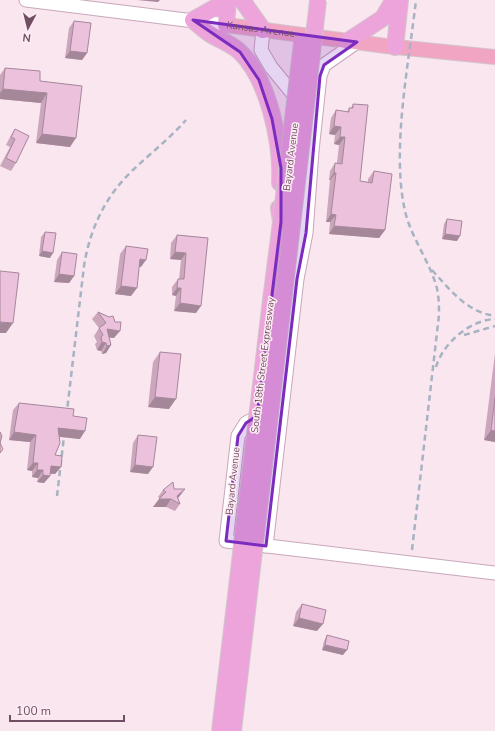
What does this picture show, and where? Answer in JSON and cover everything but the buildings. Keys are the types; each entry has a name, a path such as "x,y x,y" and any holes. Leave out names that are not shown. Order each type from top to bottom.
{"highway":[{"path":"222,0 218,6 193,20 210,34 227,42 240,52 259,80 272,118 281,168 279,207 281,222"},
{"path":"226,25 228,0"},
{"path":"242,0 263,30"},
{"name":"South 18th Street Expressway","path":"220,731 281,222 315,0"},
{"name":"South 18th Street Expressway","path":"233,731 315,0"},
{"path":"353,42 383,18 394,2"},
{"path":"391,47 394,2"}],"main road":[{"name":"Kansas Avenue","path":"226,25 391,47 495,57"}],"street":[{"name":"Kansas Avenue","path":"26,0 226,25"},
{"name":"Bayard Avenue","path":"263,30 261,50 271,67 298,100 259,416 246,423 238,436 226,541 495,573"},
{"path":"266,546 297,279 306,233 320,76 324,65 353,42"}],"highlighted area":[{"path":"193,20 357,42 324,65 320,76 306,233 297,279 266,546 226,541 238,436 246,423 257,416 281,222 281,168 272,119 259,80 240,52"}],"railway":[{"path":"412,550 439,315 436,285 433,275 406,217 401,182 400,157 403,104 416,0"},
{"path":"57,496 84,266 90,238 107,201 115,190 134,169 186,120"},
{"path":"432,270 452,292 468,305 485,314 495,316"},
{"path":"436,367 445,350 459,334 476,324 486,320 495,319"},
{"path":"464,335 495,326"}]}
